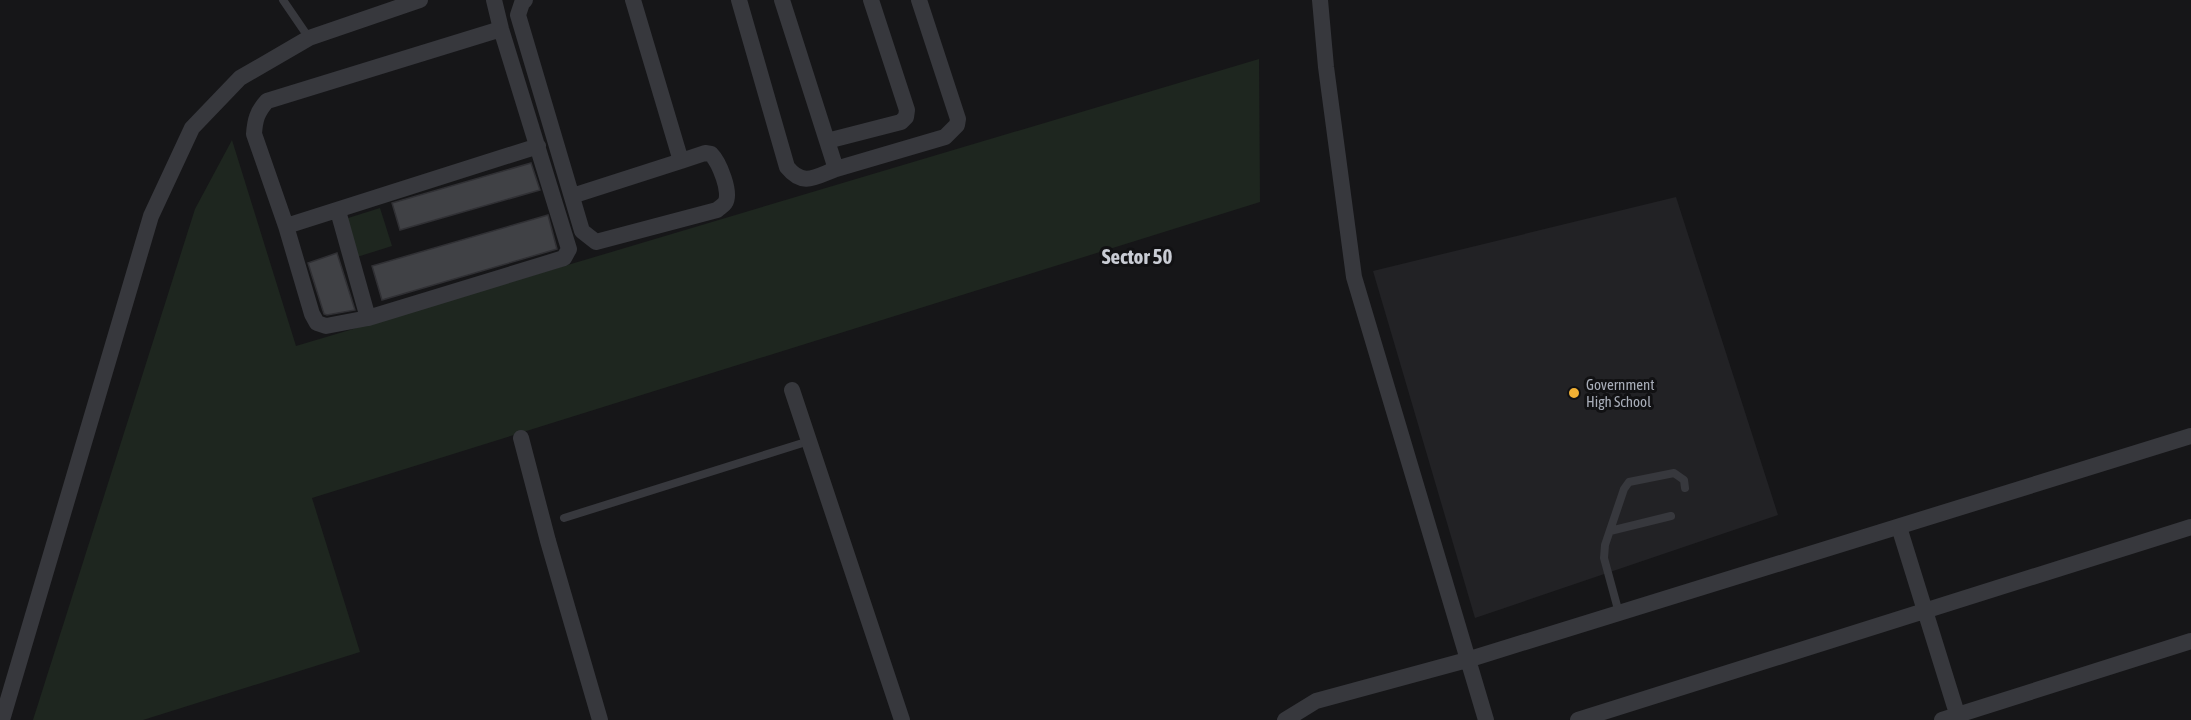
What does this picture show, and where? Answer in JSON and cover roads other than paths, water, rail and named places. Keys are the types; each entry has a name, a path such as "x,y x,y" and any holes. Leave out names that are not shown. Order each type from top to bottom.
{"street":[{"path":"2,720 151,216 192,128 240,78 309,38 420,0"},
{"path":"494,0 569,249 564,258 368,318 332,326 317,322 312,314 286,226 254,134 255,120 259,110 267,101 501,29"},
{"path":"525,0 518,15 582,231 596,242 717,210 725,203 726,188 718,162 711,154 705,153 572,196"},
{"path":"633,0 681,161"},
{"path":"739,0 787,167 795,177 807,180 836,169 945,137 957,125 958,119 919,0"},
{"path":"782,0 836,169"},
{"path":"827,141 901,122 906,117 907,110 872,0"},
{"path":"1320,0 1326,67 1354,277 1486,720"},
{"path":"286,226 538,146"},
{"path":"338,211 368,318"},
{"path":"792,390 902,720"},
{"path":"1285,720 1316,701 1467,660 2191,436"},
{"path":"521,438 600,720"},
{"path":"1899,526 1925,611 1953,718 2191,640"},
{"path":"1578,720 2191,526"}],"lane":[{"path":"283,0 309,38"},
{"path":"564,518 809,441"},
{"path":"1619,613 1604,558 1624,489 1629,482 1674,473 1684,480 1685,488"},
{"path":"1610,531 1671,516"}],"place":[{"name":"Government High School","path":"1574,393"}],"district":[{"name":"Sector 50","path":"1137,256"}]}
